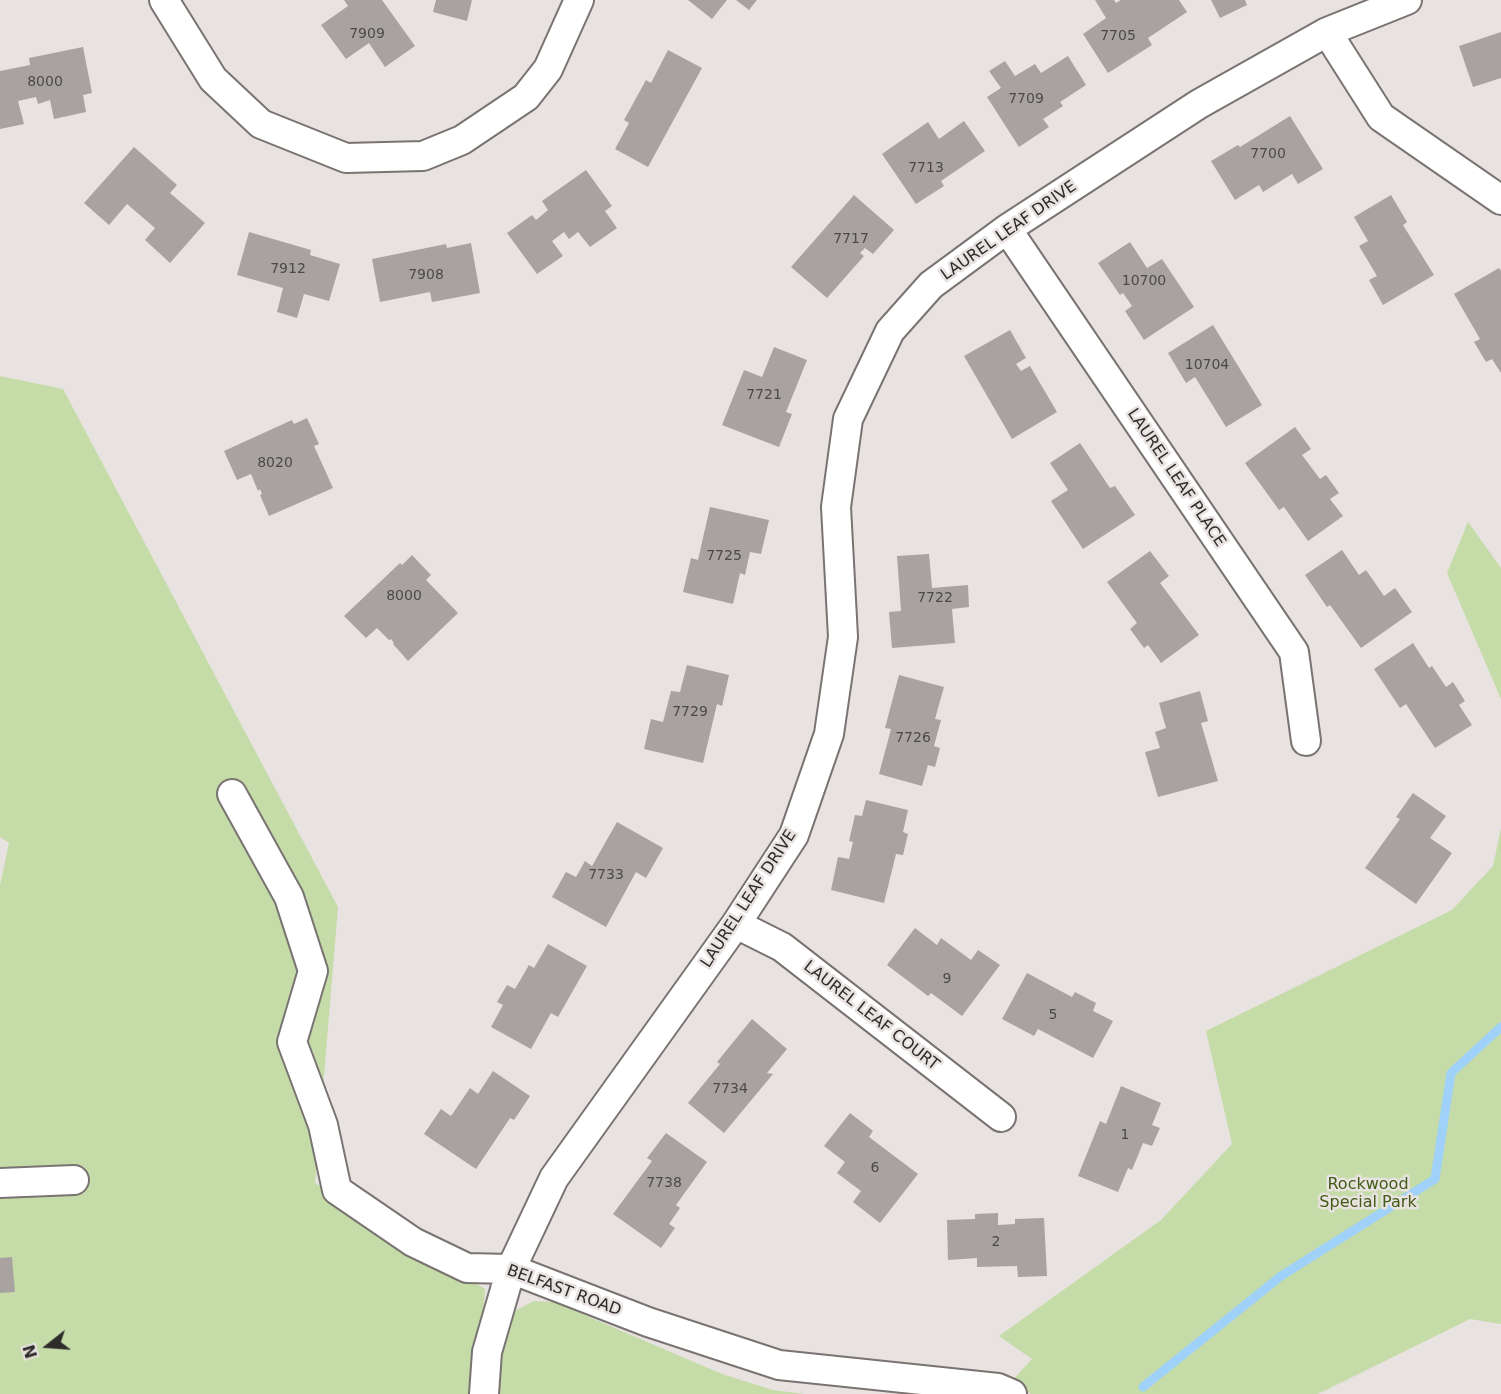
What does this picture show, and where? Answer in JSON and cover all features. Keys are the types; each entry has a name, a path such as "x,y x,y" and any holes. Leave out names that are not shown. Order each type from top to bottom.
{"street":[{"path":"164,0 213,79 261,124 346,158 423,156 462,141 499,116 526,97 548,69 579,0"},
{"name":"LAUREL LEAF DRIVE","path":"484,1394 487,1352 511,1269 554,1178 736,924 794,835 829,734 843,637 836,507 848,419 890,331 931,285 1007,229 1199,104 1327,32 1407,0"},
{"path":"1327,32 1382,117 1501,200"},
{"name":"LAUREL LEAF PLACE","path":"1007,229 1294,652 1306,741"},
{"name":"BELFAST ROAD","path":"232,794 289,897 313,971 292,1042 323,1125 337,1190 413,1242 467,1268 511,1269 648,1322 779,1365 998,1388 1012,1394"},
{"name":"LAUREL LEAF COURT","path":"736,924 782,947 1001,1117"},
{"path":"0,1183 74,1180"}],"green space":[{"path":"0,376 63,389 338,907 315,1183 485,1289 476,1394 0,1394 0,885 9,843 0,837"},
{"path":"1468,522 1501,568 1501,699 1447,573"},
{"name":"Rockwood Special Park","path":"1501,828 1501,1324 1470,1319 1318,1394 1031,1394 1010,1383 1032,1359 999,1336 1161,1220 1232,1144 1206,1031 1452,910 1493,866"},
{"path":"534,1301 554,1302 722,1374 773,1390 804,1394 497,1394 495,1364 507,1315"}],"building":[{"path":"344,0 382,0 415,46 385,67 369,43 346,59 321,25 348,6"},
{"path":"436,0 472,0 467,21 433,12"},
{"path":"688,0 727,0 712,19"},
{"path":"736,0 757,0 749,10"},
{"path":"1095,0 1114,0 1116,3 1121,0 1179,0 1187,12 1148,38 1152,45 1108,73 1083,34 1106,18"},
{"path":"1211,0 1245,0 1247,5 1220,18"},
{"path":"1501,32 1501,78 1473,87 1459,46"},
{"path":"83,47 92,93 83,95 86,112 54,119 50,100 38,104 36,97 18,101 24,124 0,129 0,71 30,65 29,58"},
{"path":"668,50 702,68 648,167 615,149 629,123 624,120 646,80 651,83"},
{"path":"1068,56 1086,85 1060,102 1063,106 1043,119 1049,127 1019,147 987,97 1001,88 989,71 1005,61 1015,76 1035,64 1041,73"},
{"path":"1290,116 1323,169 1298,184 1292,174 1263,192 1259,185 1235,200 1211,161 1238,145 1240,147"},
{"path":"964,121 985,151 941,181 944,186 916,204 882,154 928,122 939,139"},
{"path":"134,147 177,185 170,193 205,223 170,263 145,240 155,228 127,204 109,225 84,203"},
{"path":"586,170 612,206 605,211 617,228 590,247 578,232 569,239 564,232 552,241 563,256 537,274 507,233 532,215 536,220 548,210 542,201"},
{"path":"854,195 894,230 873,254 865,248 860,253 864,256 827,298 791,267"},
{"path":"1391,195 1407,222 1403,225 1434,275 1383,305 1369,280 1377,276 1359,246 1368,241 1354,217"},
{"path":"249,232 311,250 310,255 340,264 329,301 304,294 297,318 277,312 283,288 237,275"},
{"path":"1130,242 1147,268 1162,259 1194,307 1144,340 1125,311 1132,306 1123,293 1120,295 1098,263"},
{"path":"471,243 480,293 432,302 430,292 380,302 372,259 446,244 447,248"},
{"path":"1499,268 1501,271 1501,373 1492,359 1486,362 1474,342 1480,339 1454,294"},
{"path":"1213,325 1262,405 1226,427 1195,377 1186,383 1168,353"},
{"path":"1010,330 1026,358 1016,364 1021,371 1030,366 1057,412 1012,439 964,356"},
{"path":"774,347 807,360 786,412 792,414 779,447 722,425 744,370 762,377"},
{"path":"307,418 319,444 314,446 333,488 269,516 260,495 262,494 260,489 258,491 251,474 237,480 224,451 292,420 294,424"},
{"path":"1295,427 1311,449 1302,455 1320,479 1326,475 1339,493 1330,499 1343,516 1308,541 1284,507 1279,510 1245,463"},
{"path":"1080,443 1110,488 1115,486 1135,515 1083,549 1051,501 1068,490 1050,463"},
{"path":"710,507 769,520 761,554 750,552 745,575 740,573 733,604 683,592 691,558 698,560"},
{"path":"1342,550 1359,575 1366,570 1384,596 1395,588 1412,612 1361,648 1330,605 1327,607 1305,575"},
{"path":"1150,551 1169,576 1160,583 1199,635 1161,663 1148,645 1144,648 1130,629 1137,623 1107,582"},
{"path":"929,554 932,588 968,585 969,607 952,609 955,643 892,648 889,612 901,611 897,556"},
{"path":"412,555 431,575 426,580 458,613 408,661 391,639 389,640 377,628 366,638 344,616 400,563 402,565"},
{"path":"1413,643 1429,668 1432,666 1446,687 1453,682 1465,701 1459,705 1472,725 1435,748 1406,704 1400,708 1374,669"},
{"path":"687,665 729,675 722,706 717,704 703,763 644,749 651,719 663,722 671,691 680,692"},
{"path":"899,675 944,687 935,719 941,720 934,746 940,748 935,767 928,765 922,786 879,774 891,729 885,728"},
{"path":"1200,691 1208,721 1201,723 1218,781 1158,797 1145,752 1160,748 1155,732 1166,728 1159,703"},
{"path":"1413,793 1446,816 1430,838 1452,853 1416,904 1365,868 1400,819 1396,817"},
{"path":"866,800 908,810 903,832 908,834 903,855 896,854 884,903 831,890 838,857 849,859 853,842 849,841 855,815 862,816"},
{"path":"617,822 663,848 646,878 636,872 606,927 552,897 566,872 576,877 585,861 592,866"},
{"path":"915,928 937,945 941,938 971,960 978,950 1000,965 962,1016 931,993 928,996 887,965"},
{"path":"548,944 587,966 558,1017 551,1013 531,1049 491,1027 503,1005 497,1002 507,985 515,989 529,965 534,968"},
{"path":"1027,973 1072,997 1075,992 1096,1003 1093,1011 1113,1021 1093,1058 1038,1029 1034,1036 1002,1019"},
{"path":"752,1019 787,1049 767,1073 773,1074 724,1133 688,1103 720,1064 717,1062"},
{"path":"493,1071 530,1096 514,1120 510,1118 476,1169 424,1134 441,1109 451,1116 470,1088 478,1094"},
{"path":"1121,1086 1161,1103 1152,1125 1160,1128 1152,1146 1143,1143 1132,1170 1128,1168 1118,1192 1078,1176 1100,1121 1106,1124"},
{"path":"850,1113 873,1131 869,1137 918,1174 880,1223 853,1202 861,1191 837,1173 845,1162 824,1146"},
{"path":"666,1133 707,1162 676,1205 680,1208 669,1224 675,1228 661,1248 613,1214 652,1161 647,1158"},
{"path":"998,1213 998,1225 1015,1224 1015,1219 1044,1218 1047,1276 1018,1277 1017,1266 977,1267 977,1258 948,1260 947,1220 975,1219 975,1214"},
{"path":"12,1257 15,1292 0,1293 0,1258"}],"waterway":[{"path":"1143,1387 1281,1276 1435,1179 1451,1073 1501,1027"}]}
